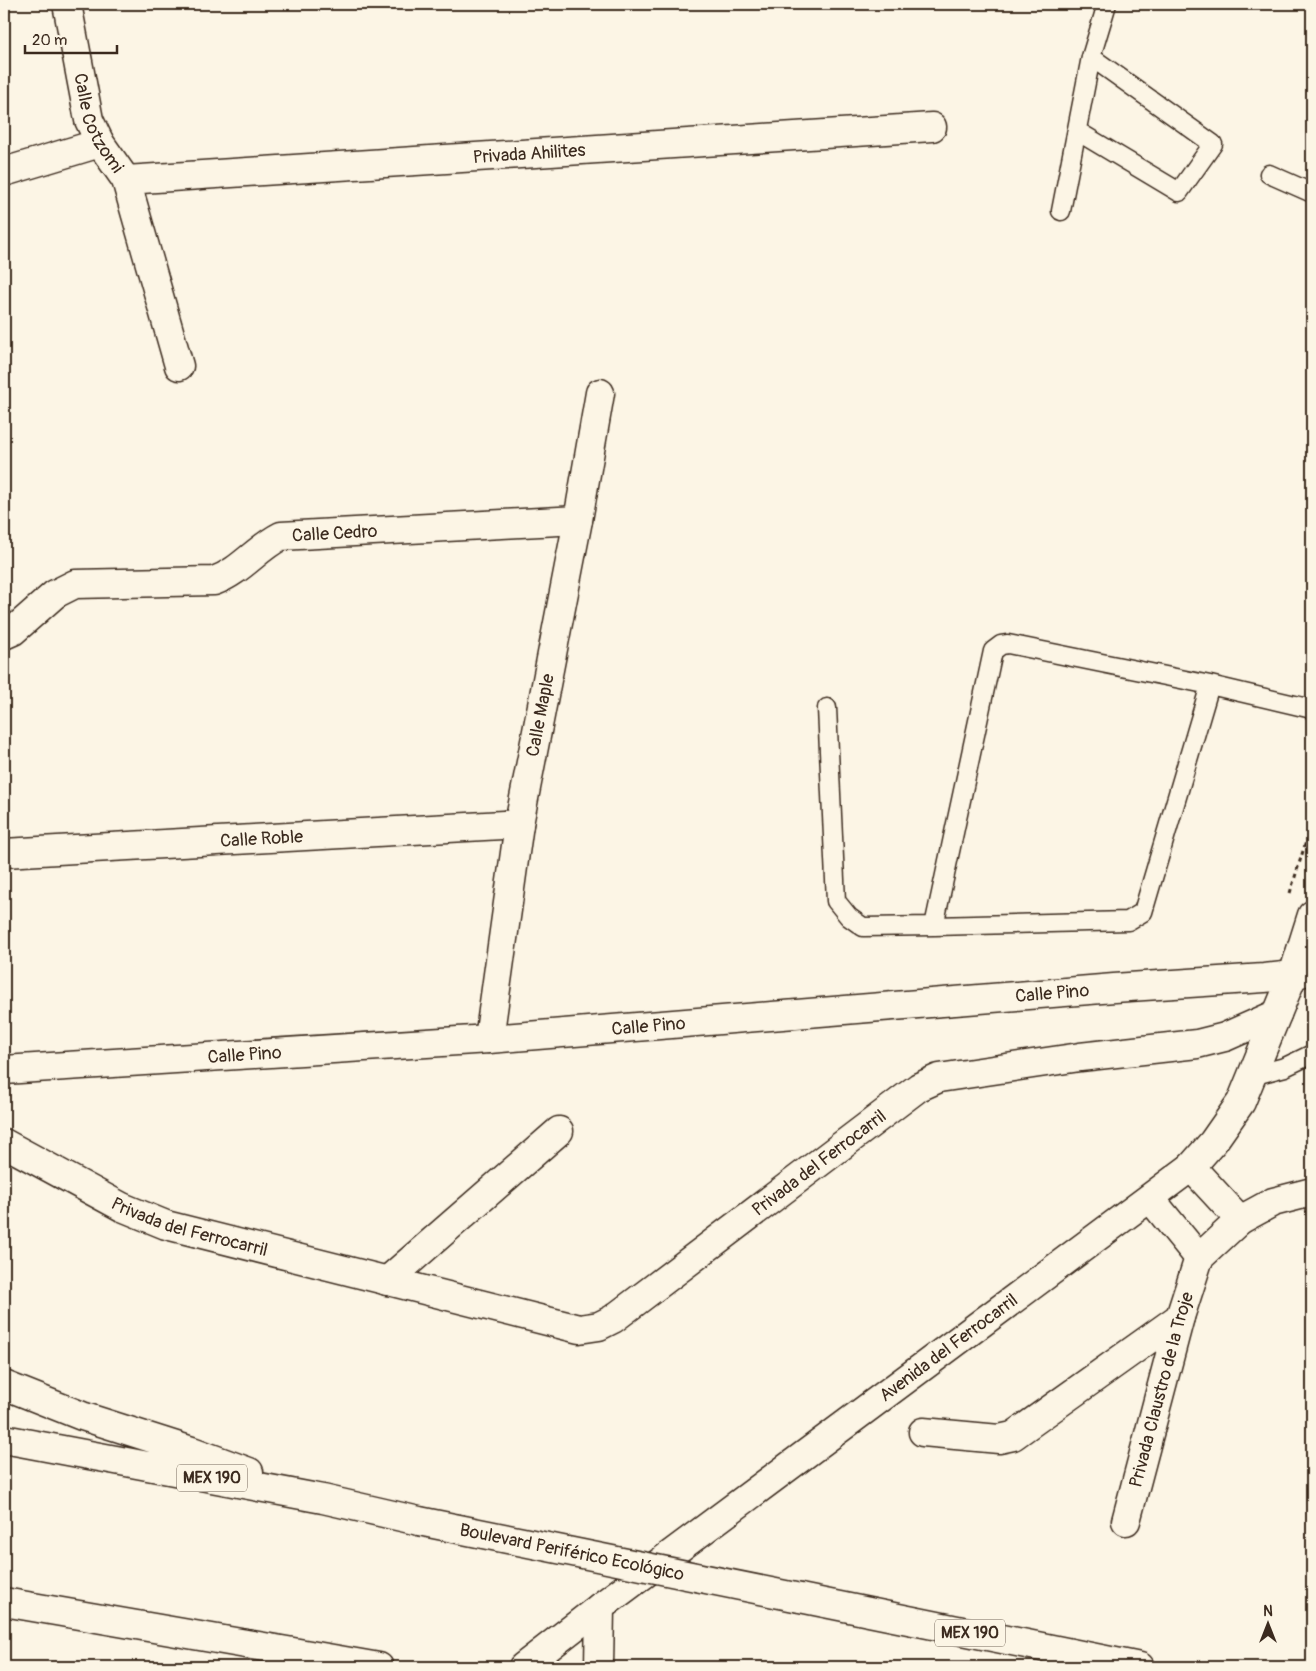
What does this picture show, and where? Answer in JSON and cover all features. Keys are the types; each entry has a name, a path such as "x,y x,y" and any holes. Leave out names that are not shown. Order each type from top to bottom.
{"main road":[{"name":"Calle Cotzomi","path":"67,4 89,120 100,143 126,180 178,366"},
{"name":"Privada Ahilites","path":"126,180 932,127"},
{"path":"4,172 100,143"},
{"name":"Calle Maple","path":"490,1039 519,824 578,520 600,393"},
{"name":"Calle Cedro","path":"4,634 14,632 55,594 75,584 214,581 228,576 268,542 281,536 578,520"},
{"name":"Calle Roble","path":"4,853 519,824"},
{"name":"Avenida del Ferrocarril","path":"523,1667 1191,1167 1213,1142 1241,1102 1277,1014 1302,973 1312,915"},
{"name":"Calle Pino","path":"4,1070 490,1039 1302,973"},
{"name":"Privada del Ferrocarril","path":"4,1143 122,1207 166,1225 579,1329 599,1326 613,1319 919,1087 938,1078 1080,1057 1197,1044 1225,1037 1277,1014"},
{"path":"387,1282 559,1131"},
{"path":"1191,1167 1240,1220"},
{"path":"1150,1198 1199,1258 1240,1220 1273,1202 1312,1192"},
{"name":"Privada Claustro de la Troje","path":"1126,1521 1180,1317 1199,1258"},
{"path":"923,1432 999,1439 1014,1436 1180,1317"},
{"path":"4,1385 82,1416 192,1451 323,1499"},
{"name":"Boulevard Periférico Ecológico","path":"4,1439 323,1499 419,1522 1140,1667"},
{"path":"4,1602 379,1667"},
{"path":"599,1667 600,1608"}],"lane":[{"path":"1062,211 1091,57 1107,4"},
{"path":"1077,131 1179,192 1213,144 1091,57"},
{"path":"1269,174 1312,194"},
{"path":"934,926 993,650 1001,645 1008,644 1210,685 1312,709"},
{"path":"827,708 836,901 849,917 863,927 1128,921 1143,912 1210,685"},
{"path":"1256,1065 1285,1067 1312,1054"}]}
